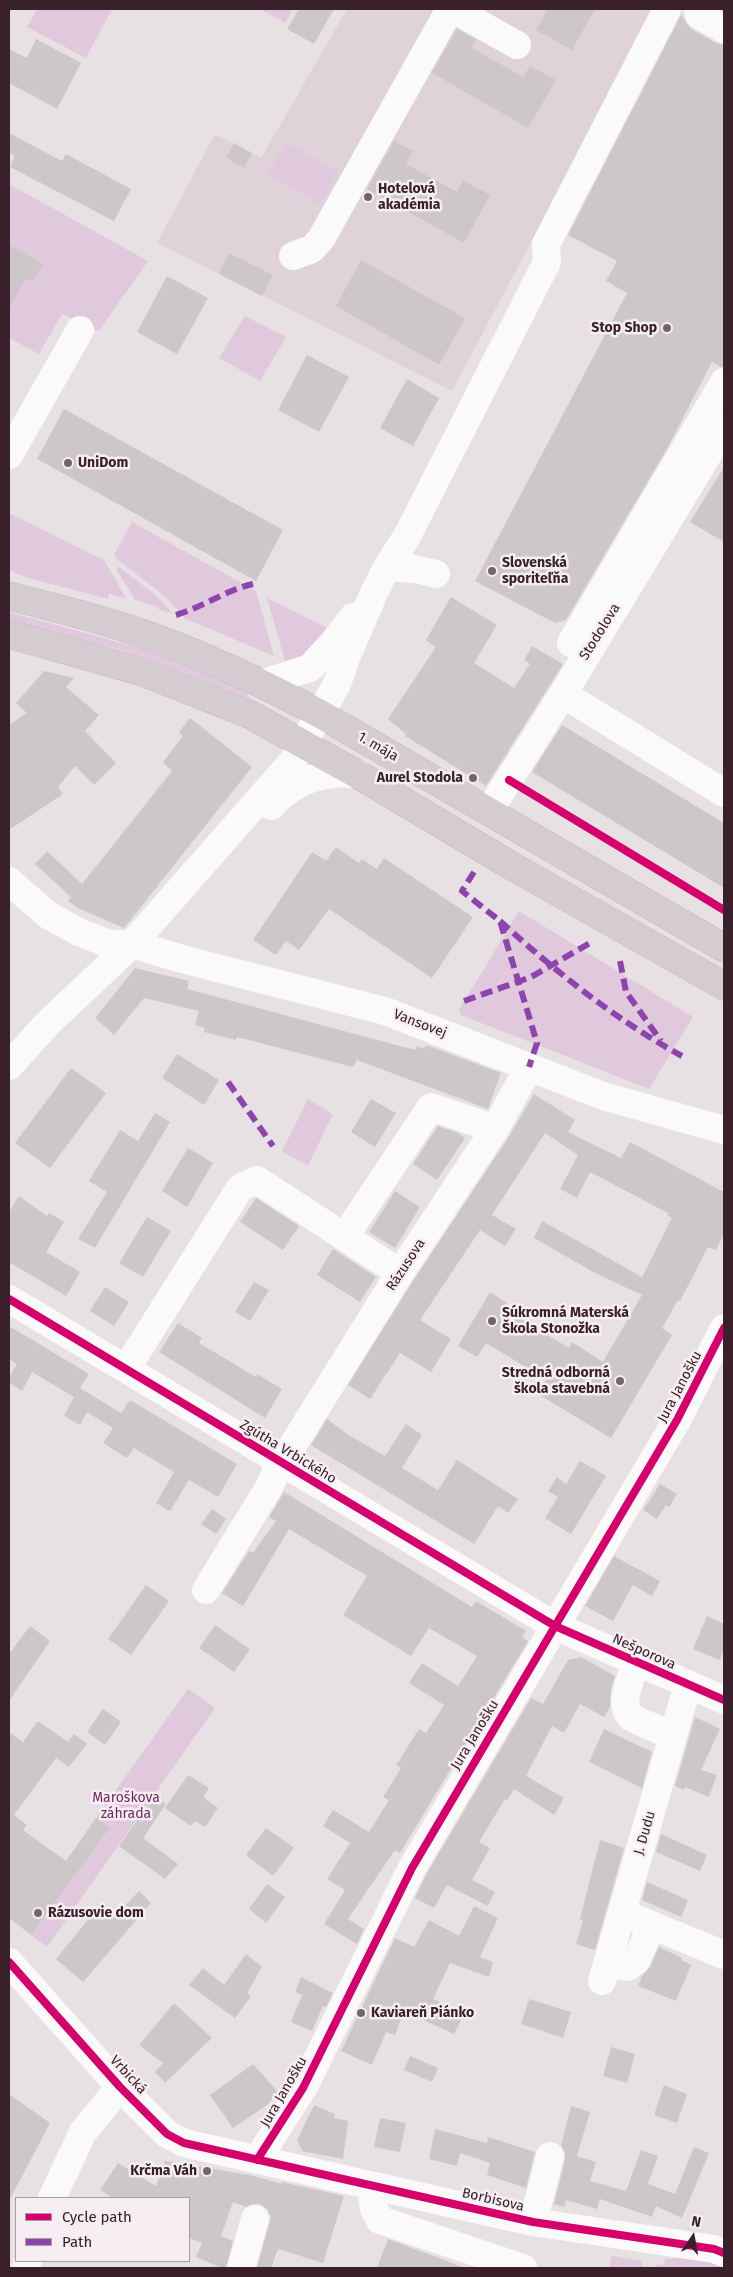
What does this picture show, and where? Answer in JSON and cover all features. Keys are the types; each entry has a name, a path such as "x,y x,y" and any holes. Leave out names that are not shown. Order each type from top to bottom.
{"main road":[{"path":"9,586 28,594 44,605"},
{"name":"1. mája","path":"9,596 141,633 208,658 263,683 322,714 724,948"},
{"path":"9,634 111,662 177,684 249,714 358,774 510,864 724,986"}],"street":[{"path":"293,256 312,249 321,239 451,9 517,45"},
{"path":"9,1066 121,944 206,858 289,766 304,744 338,684 346,658 387,567 406,538 546,262 546,244 667,9"},
{"path":"698,9 699,15 724,29"},
{"path":"9,455 80,330"},
{"path":"571,643 724,382"},
{"name":"Stodolova","path":"489,811 717,456 724,428"},
{"path":"387,567 415,569 436,574"},
{"path":"263,683 310,668 374,593"},
{"path":"563,694 724,793"},
{"path":"206,858 238,843 282,795 300,783 327,774 358,774"},
{"name":"Vansovej","path":"9,881 48,915 79,932 385,1011 603,1096 724,1130"},
{"name":"Rázusova","path":"206,1590 268,1489 282,1462 400,1273 495,1129 529,1067"},
{"path":"345,1236 431,1106 495,1129"},
{"path":"126,1370 240,1188 257,1180 400,1273"},
{"name":"Zgútha Vrbického","path":"9,1299 555,1626"},
{"name":"Jura Janošku","path":"257,2160 302,2088 412,1868 677,1420 724,1328"},
{"name":"Nešporova","path":"555,1626 724,1700"},
{"path":"637,1662 625,1697 625,1707 632,1717 659,1730"},
{"name":"J. Dudu","path":"652,1925 636,1961 628,1967 604,1972 688,1684"},
{"path":"622,1913 724,1955"},
{"name":"Vrbická","path":"9,1962 120,2087 167,2134 184,2143 257,2160"},
{"path":"52,2197 83,2132 120,2087"},
{"path":"533,2222 550,2156"},
{"name":"Borbisova","path":"257,2160 533,2222 714,2249 724,2253"},
{"path":"371,2186 374,2209 380,2220 523,2268"},
{"path":"241,2268 255,2219"}],"shaded area":[{"name":"Hotelová akadémia","path":"347,9 655,9 452,391 157,243 215,134 261,158"}],"green space":[{"path":"37,9 112,9 86,58 27,27"},
{"path":"260,9 293,9 285,23"},
{"path":"286,143 339,171 320,204 267,175"},
{"path":"9,184 148,261 99,331 62,314 39,354 9,338"},
{"path":"245,316 286,337 260,381 219,358"},
{"path":"9,513 104,560 126,598 109,594 108,599 25,577 9,570"},
{"path":"132,522 256,591 274,656 186,619 166,597 115,558 115,553"},
{"path":"119,567 157,596 172,613 135,600 116,569"},
{"path":"267,598 329,629 306,655 289,662 285,661"},
{"path":"9,612 147,650 249,691 247,697 151,659 119,649 9,622"},
{"path":"519,911 693,1017 649,1089 461,1015 459,1010"},
{"path":"308,1099 333,1114 308,1166 282,1151"},
{"name":"Maroškova záhrada","path":"188,1689 215,1708 47,1947 31,1935 110,1828 96,1818"},
{"path":"612,2256 643,2261 642,2266 655,2268 609,2268"},
{"path":"690,2257 724,2266 724,2268 655,2268 657,2264 664,2265 665,2259"}],"building":[{"path":"299,9 334,9 314,44 287,29"},
{"path":"548,9 595,9 572,50 536,30"},
{"name":"Stop Shop","path":"681,15 691,29 716,43 724,45 724,366 721,367 712,362 668,447 566,620 555,623 475,581 627,293 606,281 617,261 568,235"},
{"path":"457,29 476,40 472,48 523,77 530,66 556,80 528,128 432,73"},
{"path":"36,39 81,63 57,109 9,83 9,49 27,58"},
{"path":"9,133 62,161 66,154 131,189 114,221 10,167 15,156 9,153"},
{"path":"394,141 413,151 406,164 457,192 463,180 490,195 464,243 367,189"},
{"path":"234,143 252,153 244,168 226,158"},
{"path":"9,245 44,264 33,282 26,278 9,309"},
{"path":"229,253 273,275 262,296 219,274"},
{"path":"361,260 465,318 439,365 336,306"},
{"path":"167,276 208,298 177,354 137,332"},
{"path":"307,355 349,377 319,432 278,410"},
{"path":"407,379 439,398 413,446 380,428"},
{"path":"64,409 283,530 256,581 37,459"},
{"path":"724,467 724,542 690,522"},
{"path":"451,597 497,625 474,663 514,688 530,664 524,660 532,646 563,664 486,786 405,736 406,734 388,719 436,647 426,640"},
{"path":"44,671 74,678 66,687 99,715 85,731 116,763 94,785 75,766 58,787 63,794 9,830 9,725 27,713 16,703"},
{"path":"190,718 252,767 124,928 80,909 68,901 71,897 35,864 47,851 82,884 172,771 163,762 183,736 179,732"},
{"path":"562,725 724,823 724,888 532,772"},
{"path":"336,847 359,863 362,859 377,869 384,858 473,917 432,978 329,909 299,950 286,941 276,955 253,940 312,852 326,861"},
{"path":"135,968 189,981 187,989 415,1050 417,1046 424,1049 426,1045 501,1073 488,1109 357,1060 353,1067 237,1037 236,1040 204,1032 205,1028 195,1025 199,1011 144,998 114,1035 95,1018"},
{"path":"177,1054 219,1080 204,1105 162,1078"},
{"path":"71,1068 106,1093 50,1168 15,1143"},
{"path":"534,1094 575,1120 568,1132 621,1158 630,1142 724,1192 724,1234 716,1250 708,1247 680,1301 678,1300 662,1328 672,1335 611,1438 538,1394 546,1379 486,1343 477,1357 458,1346 490,1292 507,1303 503,1308 569,1348 572,1342 603,1362 642,1295 597,1274 534,1238 542,1221 642,1277 672,1218 667,1215 668,1213 590,1172 577,1198 560,1189 578,1155 545,1133 492,1215 516,1229 505,1246 480,1230 420,1320 451,1339 431,1372 400,1353 370,1399 348,1385 413,1281 508,1138"},
{"path":"371,1099 396,1113 375,1147 351,1132"},
{"path":"155,1113 170,1122 95,1248 78,1239 107,1192 89,1181 120,1130 138,1141"},
{"path":"438,1126 456,1132 465,1138 437,1180 413,1164"},
{"path":"188,1148 213,1163 187,1207 162,1191"},
{"path":"395,1191 420,1207 395,1248 369,1232"},
{"path":"19,1196 47,1216 49,1213 64,1222 46,1252 80,1272 66,1296 9,1262 9,1212"},
{"path":"256,1198 299,1226 283,1250 240,1222"},
{"path":"147,1217 171,1231 143,1277 119,1263"},
{"path":"333,1249 376,1277 360,1302 317,1275"},
{"path":"254,1282 269,1290 250,1321 235,1312"},
{"path":"105,1287 129,1302 114,1326 90,1311"},
{"path":"178,1323 202,1338 199,1343 256,1377 257,1374 282,1389 265,1418 159,1352"},
{"path":"9,1326 89,1374 80,1388 121,1413 130,1400 237,1464 218,1497 189,1480 170,1511 156,1503 174,1472 134,1448 127,1458 103,1443 113,1428 87,1412 80,1425 64,1416 74,1397 32,1372 22,1391 9,1383 9,1378 17,1364 9,1359"},
{"path":"327,1419 347,1434 385,1456 406,1424 422,1435 402,1468 438,1490 457,1460 518,1499 508,1513 498,1506 474,1544 311,1445"},
{"path":"580,1461 606,1476 571,1534 545,1518 558,1497 548,1491 557,1477 566,1484"},
{"path":"660,1484 677,1494 669,1507 666,1505 657,1519 643,1510"},
{"path":"284,1492 472,1607 476,1601 526,1631 522,1637 528,1641 400,1853 395,1850 348,1919 364,1929 357,1944 324,1924 345,1890 327,1879 350,1843 323,1826 333,1810 369,1832 389,1800 383,1797 401,1768 396,1765 419,1729 426,1733 444,1705 409,1683 422,1663 458,1686 477,1656 429,1628 411,1656 343,1615 367,1576 289,1529 243,1606 222,1593 249,1551 253,1553 276,1521 269,1517"},
{"path":"212,1509 226,1519 216,1534 201,1524"},
{"path":"614,1556 660,1581 652,1596 633,1585 613,1621 585,1606"},
{"path":"146,1585 169,1601 131,1655 108,1639"},
{"path":"707,1616 724,1624 724,1650 720,1660 693,1649"},
{"path":"215,1625 250,1649 234,1672 199,1648"},
{"path":"30,1626 50,1641 9,1701 9,1654"},
{"path":"581,1657 615,1676 611,1689 610,1707 604,1717 580,1704 564,1733 552,1726 526,1776 564,1798 554,1815 514,1789 507,1801 505,1799 479,1842 490,1848 472,1880 495,1892 488,1906 447,1885 434,1908 415,1898 426,1875 531,1698 543,1704 568,1660"},
{"path":"103,1709 121,1722 105,1745 87,1732"},
{"path":"695,1717 720,1729 701,1770 717,1775 709,1797 685,1787 684,1790 675,1786"},
{"path":"38,1721 68,1742 74,1734 87,1744 69,1767 56,1758 14,1815 27,1825 23,1830 66,1861 96,1818 110,1828 31,1935 9,1918 9,1732 23,1742"},
{"path":"604,1729 652,1752 642,1788 589,1762"},
{"path":"188,1775 209,1788 203,1797 218,1808 205,1827 195,1821 191,1826 165,1808"},
{"path":"154,1796 166,1804 143,1838 178,1864 165,1879 119,1846"},
{"path":"266,1828 294,1848 273,1876 246,1855"},
{"path":"661,1834 707,1855 700,1871 656,1852"},
{"path":"600,1840 624,1848 595,1950 576,1944 583,1920 580,1919"},
{"path":"647,1882 688,1900 681,1917 642,1900"},
{"path":"267,1884 285,1897 266,1923 249,1909"},
{"path":"139,1891 151,1903 83,1982 56,1959 100,1905 106,1905 116,1915"},
{"path":"474,1906 498,1918 480,1957 493,1962 489,1977 450,1963 433,1999 465,2013 454,2034 404,2011 395,2035 386,2032 372,2065 341,2051 395,1938 414,1947 429,1920 459,1936"},
{"path":"659,1947 682,1958 681,1960 691,1965 676,2001 638,1986 642,1976 650,1967"},
{"path":"246,1954 262,1967 247,1993 251,1996 235,2018 189,1985 203,1968 224,1985"},
{"path":"301,1977 333,1993 326,2007 323,2006 312,2031 291,2022 302,1995 295,1992"},
{"path":"529,1999 571,2012 563,2038 521,2024"},
{"path":"174,2003 212,2038 165,2083 155,2072 163,2063 139,2045"},
{"path":"611,2047 635,2054 627,2083 603,2076"},
{"path":"410,2056 438,2068 432,2082 404,2070"},
{"path":"253,2064 278,2092 267,2105 233,2128 210,2095"},
{"path":"664,2085 687,2094 677,2123 654,2115"},
{"path":"9,2094 50,2123 9,2201"},
{"path":"314,2105 335,2114 334,2118 348,2121 343,2159 302,2151 297,2140"},
{"path":"571,2106 590,2112 577,2156 596,2162 590,2181 626,2191 641,2150 658,2156 648,2184 675,2194 694,2147 709,2153 682,2218 656,2206 652,2217 600,2199 597,2209 566,2200 564,2207 554,2204 565,2160 565,2152 561,2146"},
{"path":"380,2118 406,2123 400,2152 374,2147"},
{"path":"435,2129 487,2143 488,2137 535,2152 526,2188 487,2175 490,2163 460,2153 457,2166 429,2159"},
{"path":"165,2161 250,2175 282,2184 282,2182 344,2196 323,2263 278,2249 271,2268 257,2268 271,2217 267,2209 260,2204 252,2204 246,2207 233,2202 221,2236 233,2241 226,2268 222,2268 196,2257 202,2243 190,2238 190,2197 111,2197 100,2190 118,2163 156,2186"},
{"path":"388,2239 463,2267 463,2268 377,2268"}],"marked path":[{"path":"176,615 196,608 233,590 253,584"},
{"path":"474,872 462,891 500,921 537,1043 529,1067"},
{"path":"500,921 587,994 634,1027 682,1056"},
{"path":"464,1001 531,977 590,943"},
{"path":"620,961 626,992 661,1041"},
{"path":"228,1082 273,1146"}],"cycle path":[{"path":"509,780 724,910"},
{"path":"9,1299 555,1626 724,1700"},
{"path":"257,2160 303,2088 412,1868 677,1420 724,1328"},
{"path":"9,1962 120,2087 167,2134 184,2143 533,2222 714,2249 724,2253"}],"place":[{"name":"Hotelová akadémia","path":"368,197"},
{"name":"Stop Shop","path":"667,328"},
{"name":"UniDom","path":"68,463"},
{"name":"Slovenská sporiteľňa","path":"492,571"},
{"name":"Aurel Stodola","path":"473,778"},
{"name":"Súkromná Materská Škola Stonožka","path":"492,1321"},
{"name":"Stredná odborná škola stavebná","path":"620,1381"},
{"name":"Rázusovie dom","path":"38,1913"},
{"name":"Kaviareň Piánko","path":"361,2013"},
{"name":"Krčma Váh","path":"207,2171"}]}
